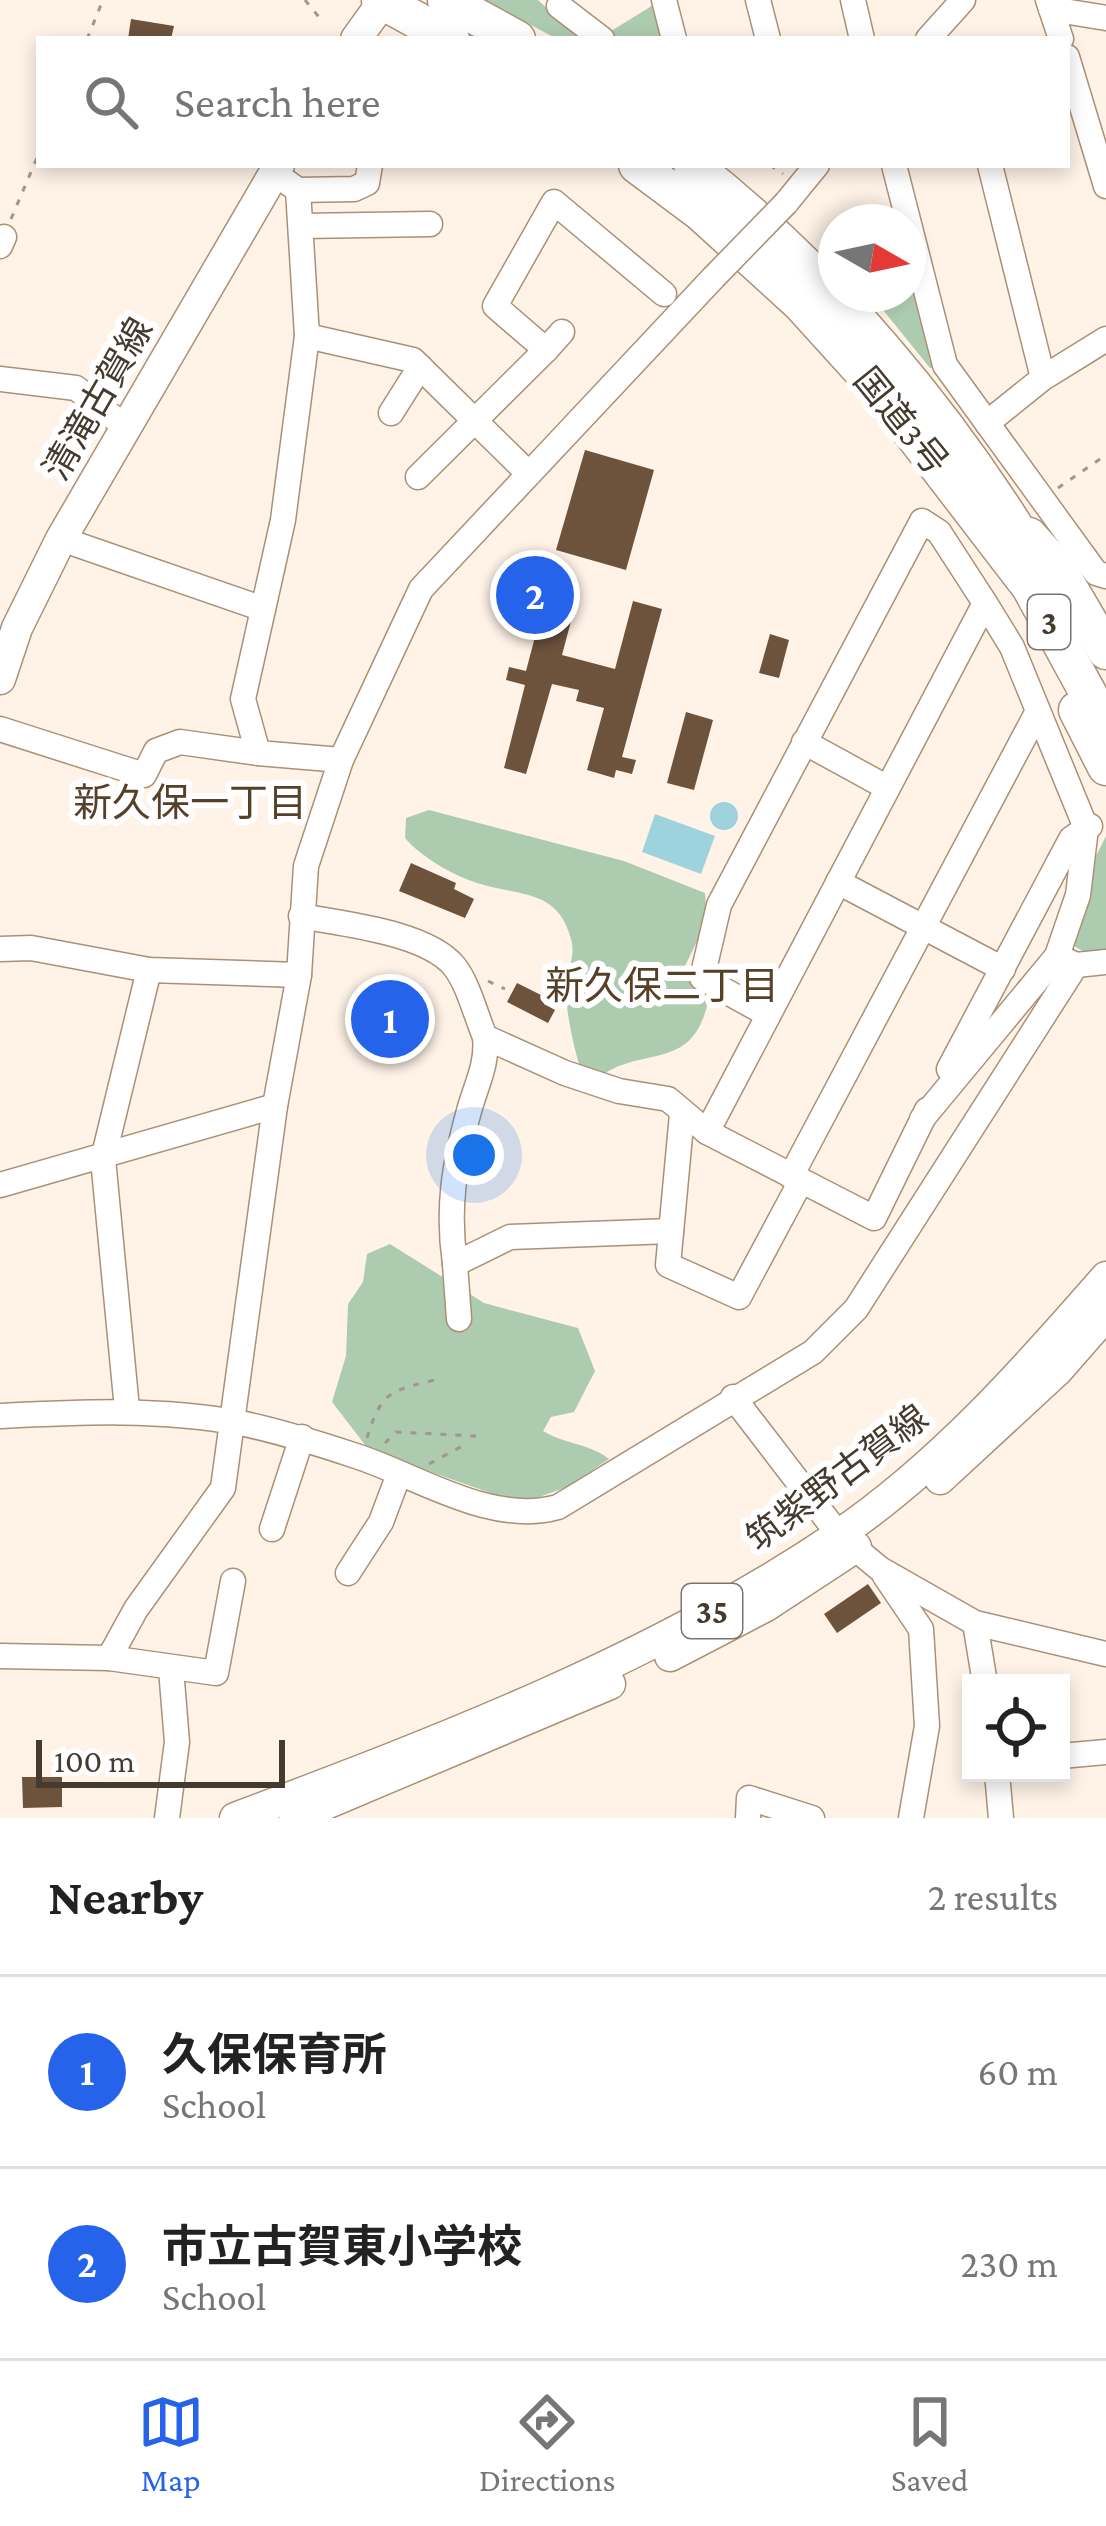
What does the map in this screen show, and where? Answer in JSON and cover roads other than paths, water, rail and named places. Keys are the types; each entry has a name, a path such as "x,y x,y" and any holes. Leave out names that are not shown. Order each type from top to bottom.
{"highway":[{"path":"382,0 446,36"},
{"path":"446,0 512,36"},
{"name":"国道3号","path":"641,168 700,212 800,303 994,518 1106,726"},
{"name":"国道3号","path":"695,168 822,282 900,370 1106,685"},
{"path":"994,518 1057,567 1106,650"},
{"path":"994,518 1106,767"}],"main road":[{"path":"358,36 382,0"},
{"name":"清滝古賀線","path":"2,668 62,538 284,176"},
{"name":"筑紫野古賀線","path":"235,1818 611,1662 846,1542 966,1430 1106,1277"},
{"name":"筑紫野古賀線","path":"293,1818 624,1678 766,1606 982,1444 1106,1315"}],"street":[{"path":"664,0 673,36"},
{"path":"758,0 767,36"},
{"path":"853,0 861,36"},
{"path":"561,2 599,36"},
{"path":"930,36 954,4"},
{"path":"954,4 958,36"},
{"path":"1050,4 1106,18"},
{"path":"1050,4 1060,36"},
{"path":"1070,64 1098,127 1106,186"},
{"path":"258,753 243,699 283,520 308,336 301,226 284,176 354,189 367,183 370,168"},
{"path":"895,168 945,365 1096,573 1106,576"},
{"path":"991,168 1042,379"},
{"path":"109,1658 136,1609 223,1487 236,1422 275,1106 299,975 301,916 316,826 341,760 421,589 786,203 809,169"},
{"path":"418,477 554,341 495,306 554,202 664,294"},
{"path":"301,226 430,224"},
{"path":"1106,314 1106,350"},
{"path":"308,336 413,360 528,473"},
{"path":"987,423 1042,379 1106,339"},
{"path":"391,413 420,367"},
{"path":"0,379 76,388 127,428"},
{"path":"0,1416 127,1409 236,1422 302,1437 493,1508 536,1513 574,1497 813,1352 856,1309 1066,961 1093,824 1012,647 939,532 922,520 719,905 702,978 767,1014"},
{"path":"62,538 263,609"},
{"path":"707,1132 985,603"},
{"path":"682,1114 668,1265 739,1297 921,926 1038,711"},
{"path":"0,729 144,775 156,751 180,742 341,760"},
{"path":"805,742 886,787"},
{"path":"485,1036 565,1073 619,1091 668,1099 707,1132 874,1219 1071,839 1093,824"},
{"path":"838,882 1003,969"},
{"path":"301,916 387,932 454,965 485,1036 487,1058 459,1149 447,1212 459,1319"},
{"path":"0,949 32,948 148,970 299,975"},
{"path":"922,1119 1066,961 1106,962"},
{"path":"127,1409 103,1159 148,970"},
{"path":"0,1185 275,1106"},
{"path":"455,1264 510,1238 671,1231"},
{"path":"733,1397 846,1542 880,1569 975,1623 1106,1654"},
{"path":"272,1529 302,1437"},
{"path":"348,1573 381,1522 387,1469"},
{"path":"880,1569 921,1629 927,1726 911,1818"},
{"path":"0,1656 109,1658 216,1672 233,1581"},
{"path":"975,1623 984,1674"},
{"path":"167,1818 177,1742 171,1669"},
{"path":"1070,1755 1106,1752"},
{"path":"998,1782 1001,1818"},
{"path":"748,1818 749,1798 812,1818"}],"water":[{"path":"724,802 734,806 738,816 734,826 724,830 714,826 710,816 714,806"},
{"path":"655,814 715,836 701,874 642,852"}],"place":[{"name":"市立古賀東小学校","path":"535,595"},
{"name":"久保保育所","path":"390,1019"}],"district":[{"name":"新久保一丁目","path":"190,802"},
{"name":"新久保二丁目","path":"662,985"}]}
